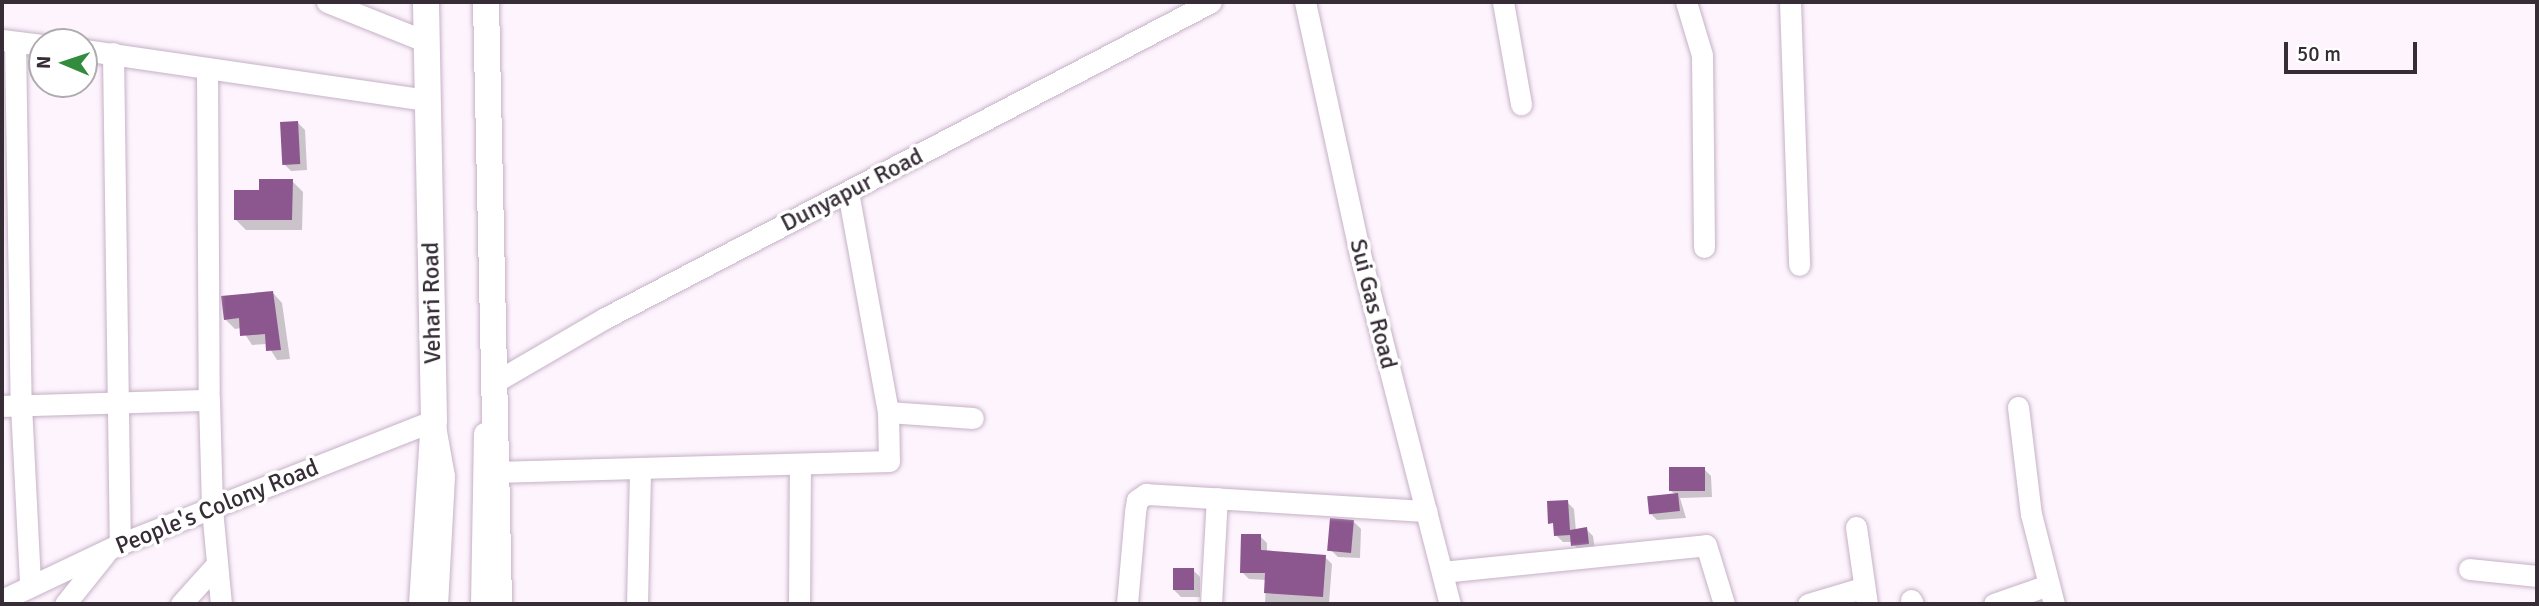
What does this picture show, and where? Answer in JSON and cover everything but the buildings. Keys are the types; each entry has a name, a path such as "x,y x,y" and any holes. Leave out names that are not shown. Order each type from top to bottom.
{"main road":[{"name":"Vehari Road","path":"422,604 434,420 426,2"},
{"path":"486,2 499,604"}],"street":[{"path":"327,2 427,42"},
{"name":"Dunyapur Road","path":"495,382 605,317 1212,2"},
{"name":"Sui Gas Road","path":"1305,2 1360,254 1450,604"},
{"path":"1503,2 1521,104"},
{"path":"1686,2 1702,55 1704,247"},
{"path":"1790,2 1799,265"},
{"path":"28,43 8,41 11,406 30,583"},
{"path":"98,51 428,100"},
{"path":"65,604 114,548 113,53"},
{"path":"206,69 212,509 221,604"},
{"path":"496,472 889,461 888,412 848,192"},
{"path":"481,604 484,435 495,382"},
{"path":"11,406 209,400"},
{"path":"1994,604 2051,595 2031,514 2018,407"},
{"path":"888,412 973,418"},
{"path":"434,420 443,476 437,604"},
{"name":"People's Colony Road","path":"2,600 30,583 114,548 434,420"},
{"path":"799,604 800,464"},
{"path":"637,604 640,468"},
{"path":"1127,604 1137,500 1146,494 1426,511"},
{"path":"1211,604 1217,498"},
{"path":"1808,604 1864,596 1856,527"},
{"path":"1442,572 1699,545 1710,551 1724,604"},
{"path":"181,604 217,564"},
{"path":"2469,569 2537,576"}]}
